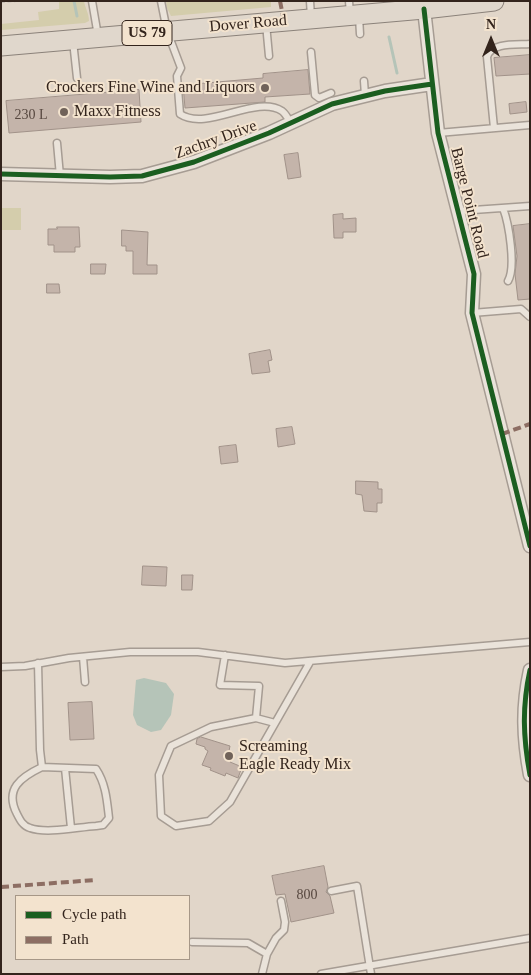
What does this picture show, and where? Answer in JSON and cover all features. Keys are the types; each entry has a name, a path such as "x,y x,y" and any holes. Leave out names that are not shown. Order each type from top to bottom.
{"main road":[{"name":"Dover Road","path":"1,46 266,23 310,10 424,9 494,1"}],"street":[{"name":"Barge Point Road","path":"424,9 438,133 474,274 472,313 530,546"},
{"name":"Zachry Drive","path":"1,174 110,178 151,174 194,162 269,133 332,104 385,90 432,84"},
{"path":"530,670 523,710 524,742 530,775"}],"lane":[{"path":"92,1 98,38"},
{"path":"161,1 167,31 181,68 177,76 180,114 188,119 217,117 255,108 273,108 284,113 291,123"},
{"path":"353,10 360,34"},
{"path":"266,23 269,56"},
{"path":"73,40 77,78"},
{"path":"494,128 488,51 494,47 530,44"},
{"path":"311,52 315,95 319,98 331,94"},
{"path":"364,81 365,95"},
{"path":"438,133 530,125"},
{"path":"57,143 60,176"},
{"path":"459,211 530,206"},
{"path":"503,208 508,223 512,272 508,281"},
{"path":"472,313 521,309 530,317"},
{"path":"1,667 139,652 198,652 285,663 310,662 530,642"},
{"path":"225,655 220,684 259,686 256,718"},
{"path":"83,657 85,682"},
{"path":"274,724 256,718 212,727 171,746 159,775 161,816 176,826 209,821 230,802 310,662"},
{"path":"38,664 42,767"},
{"path":"42,767 96,769 102,777 110,818 103,825 40,831 28,828 13,807 12,796 17,783 27,774 42,767"},
{"path":"64,768 71,828"},
{"path":"331,891 357,886 371,974"},
{"path":"262,974 267,954 276,938 284,930 285,922 282,901"},
{"path":"321,974 530,938"},
{"path":"192,942 248,943 267,954"}],"path":[{"path":"1,2 16,1"}],"shaded area":[{"path":"59,1 84,1 89,21 85,23 1,30 1,24 39,20 38,12 59,9"},
{"path":"166,1 271,1 271,7 171,16"},
{"path":"1,208 21,208 21,230 1,230"},
{"path":"144,678 166,683 174,694 171,715 161,730 151,732 137,725 133,715 136,680"}],"building":[{"path":"530,55 530,74 496,76 494,58"},
{"name":"Crockers Fine Wine and Liquors","path":"308,70 310,94 265,97 265,102 185,108 183,85 263,78 263,74"},
{"path":"139,90 141,122 9,133 6,101"},
{"path":"526,102 527,112 510,114 509,104"},
{"path":"298,153 301,177 288,179 284,155"},
{"path":"343,214 343,219 356,218 356,232 343,232 343,238 334,238 333,215"},
{"path":"530,224 530,299 518,300 515,274 517,256 513,226"},
{"path":"57,227 79,227 80,247 75,247 75,252 54,252 54,245 48,245 48,229 57,229"},
{"path":"122,230 148,232 147,265 157,265 157,274 133,274 133,251 126,251 126,246 122,246"},
{"path":"91,264 106,264 105,274 91,274"},
{"path":"47,284 59,284 60,293 47,293"},
{"path":"270,350 272,360 268,361 270,372 252,374 249,354"},
{"path":"292,427 295,444 278,447 276,429"},
{"path":"236,445 238,462 221,464 219,447"},
{"path":"356,481 378,482 378,489 382,489 382,503 377,503 377,512 364,511 362,495 356,494"},
{"path":"143,566 167,567 166,586 142,585"},
{"path":"182,575 193,575 192,590 182,590"},
{"path":"92,702 94,739 70,740 68,703"},
{"name":"Screaming Eagle Ready Mix","path":"201,737 230,746 229,751 233,752 230,762 242,767 238,778 226,773 225,776 202,765 208,751 205,747 196,744 197,739"},
{"path":"324,866 328,887 326,892 330,896 334,913 291,922 285,894 276,895 272,876"}],"waterway":[{"path":"74,1 77,16"},
{"path":"389,37 397,73"}],"marked path":[{"path":"280,1 284,21"},
{"path":"502,434 530,424"},
{"path":"1,887 95,880"}],"cycle path":[{"path":"424,9 438,133 474,274 472,313 530,546"},
{"path":"1,174 142,176 194,162 269,133 332,104 385,91 432,84"},
{"path":"530,670 524,722 530,775"}],"place":[{"name":"Crockers Fine Wine and Liquors","path":"265,88"},
{"name":"Maxx Fitness","path":"64,112"},
{"name":"Screaming Eagle Ready Mix","path":"229,756"}]}
